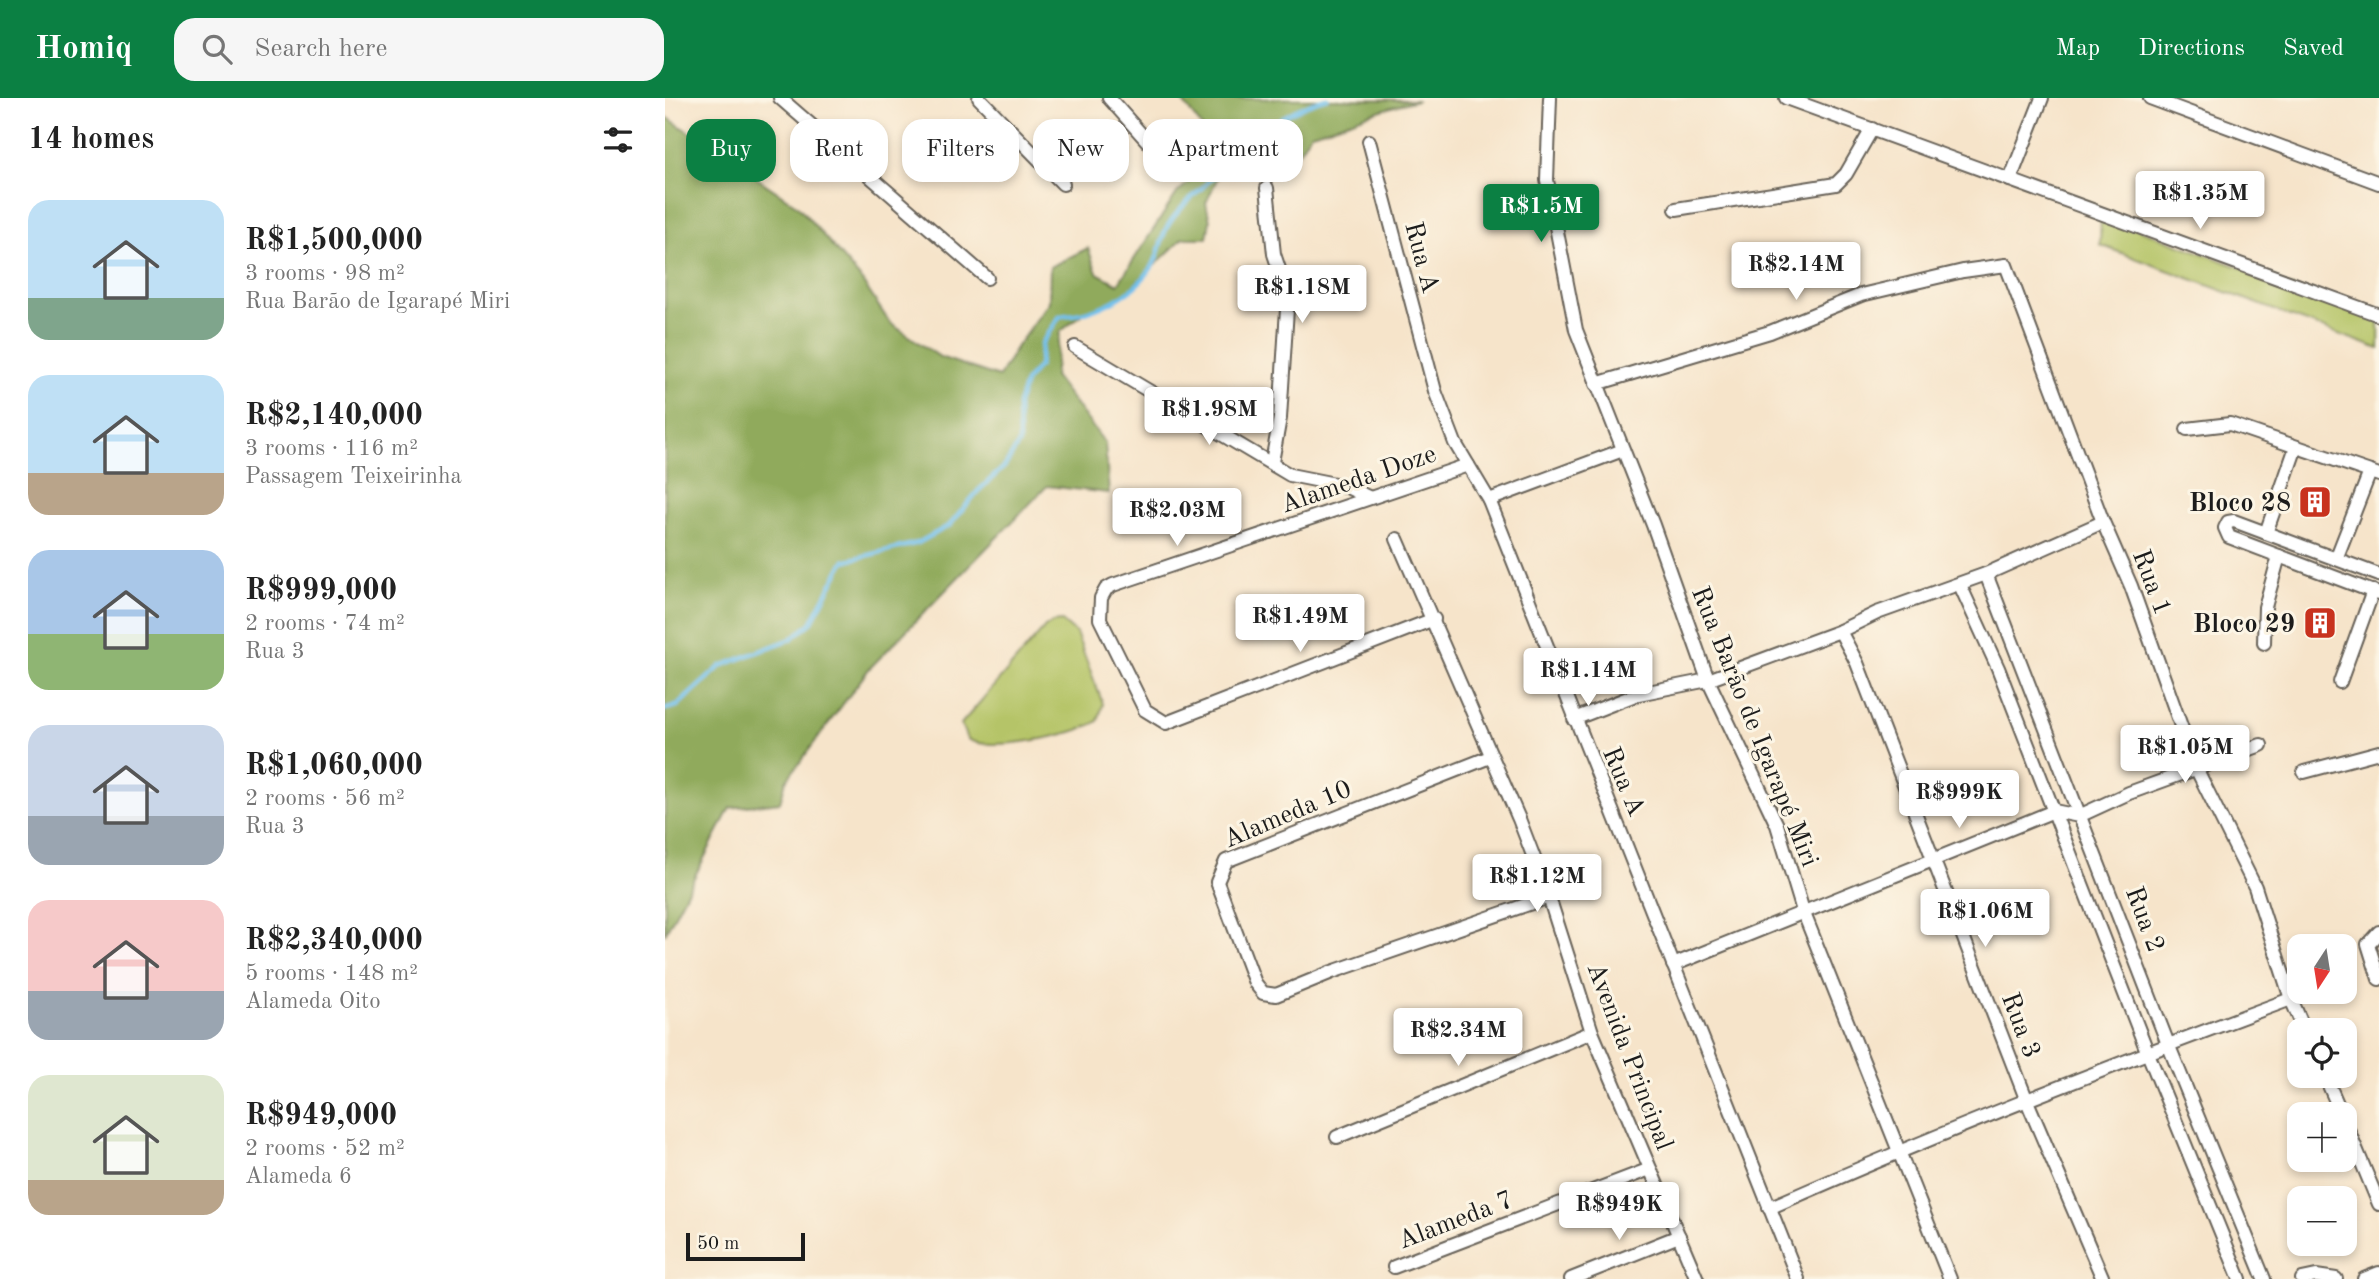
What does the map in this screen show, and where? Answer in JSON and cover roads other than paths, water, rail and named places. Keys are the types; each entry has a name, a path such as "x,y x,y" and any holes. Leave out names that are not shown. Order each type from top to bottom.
{"street":[{"path":"780,98 987,278"},
{"path":"979,98 1063,184"},
{"path":"1109,98 1143,136"},
{"name":"Rua Barão de Igarapé Miri","path":"1550,98 1547,180 1576,330 1708,680 1777,825 1803,911 1897,1152 1950,1279"},
{"path":"1786,98 2379,315"},
{"path":"2010,180 2042,98"},
{"path":"2150,98 2379,183"},
{"path":"1677,209 1836,184 1846,174 1872,129"},
{"name":"Rua A","path":"1369,141 1435,391 1455,443 1489,500 1798,1279"},
{"path":"1267,188 1274,254 1286,290 1287,309 1280,418 1272,462"},
{"name":"Rua 1","path":"1596,384 1770,332 1861,295 1963,271 2006,265 2103,522 2131,586 2196,768 2255,887 2287,987"},
{"path":"1075,347 1290,475 1345,486 1368,497"},
{"path":"2187,429 2230,424 2374,474 2336,559"},
{"path":"2266,533 2295,446"},
{"path":"1489,500 1623,450"},
{"name":"Alameda Doze","path":"1434,619 1166,723 1145,710 1100,619 1098,609 1106,589 1368,497 1468,465"},
{"path":"2340,682 2376,592 2229,537 2225,528 2228,522 2234,521 2379,575"},
{"path":"1574,719 1638,694 1708,680 1840,631 1877,613 1960,585 2103,522"},
{"name":"Avenida Principal","path":"1397,539 1519,819 1549,897 1593,1032 1697,1279"},
{"path":"2265,643 2265,607 2285,558 2297,544"},
{"name":"Rua 2","path":"1986,574 2079,816 2112,892 2168,1044 2264,1279"},
{"name":"Rua 2","path":"1960,585 1998,667 2147,1051 2240,1279"},
{"name":"Rua 3","path":"1840,631 1857,663 2027,1101 2103,1279"},
{"path":"1673,965 2054,811 2079,816 2196,768 2261,745"},
{"path":"2304,772 2379,752"},
{"name":"Alameda 10","path":"1490,757 1234,855 1222,866 1217,882 1255,983 1262,993 1276,995 1332,972 1549,897"},
{"path":"2379,932 2368,944 2379,979"},
{"path":"1769,1208 1897,1152 2147,1051 2287,1000"},
{"path":"1336,1138 1593,1032"},
{"path":"2357,1151 2379,1204"},
{"name":"Alameda 7","path":"1394,1267 1650,1169"},
{"path":"1571,1279 1679,1236"},
{"path":"2364,1279 2379,1273"},
{"path":"2302,1279 2316,1276 2336,1279"}],"waterway":[{"path":"665,709 677,706 721,666 791,639 811,623 844,561 918,543 950,525 978,491 1005,466 1019,443 1018,404 1026,381 1039,366 1042,343 1060,316 1099,308 1134,287 1152,267 1165,230 1173,218 1233,157 1276,122 1292,112 1327,98"}],"place":[{"name":"Bloco 28","path":"2315,502"},
{"name":"Bloco 29","path":"2320,623"}]}
